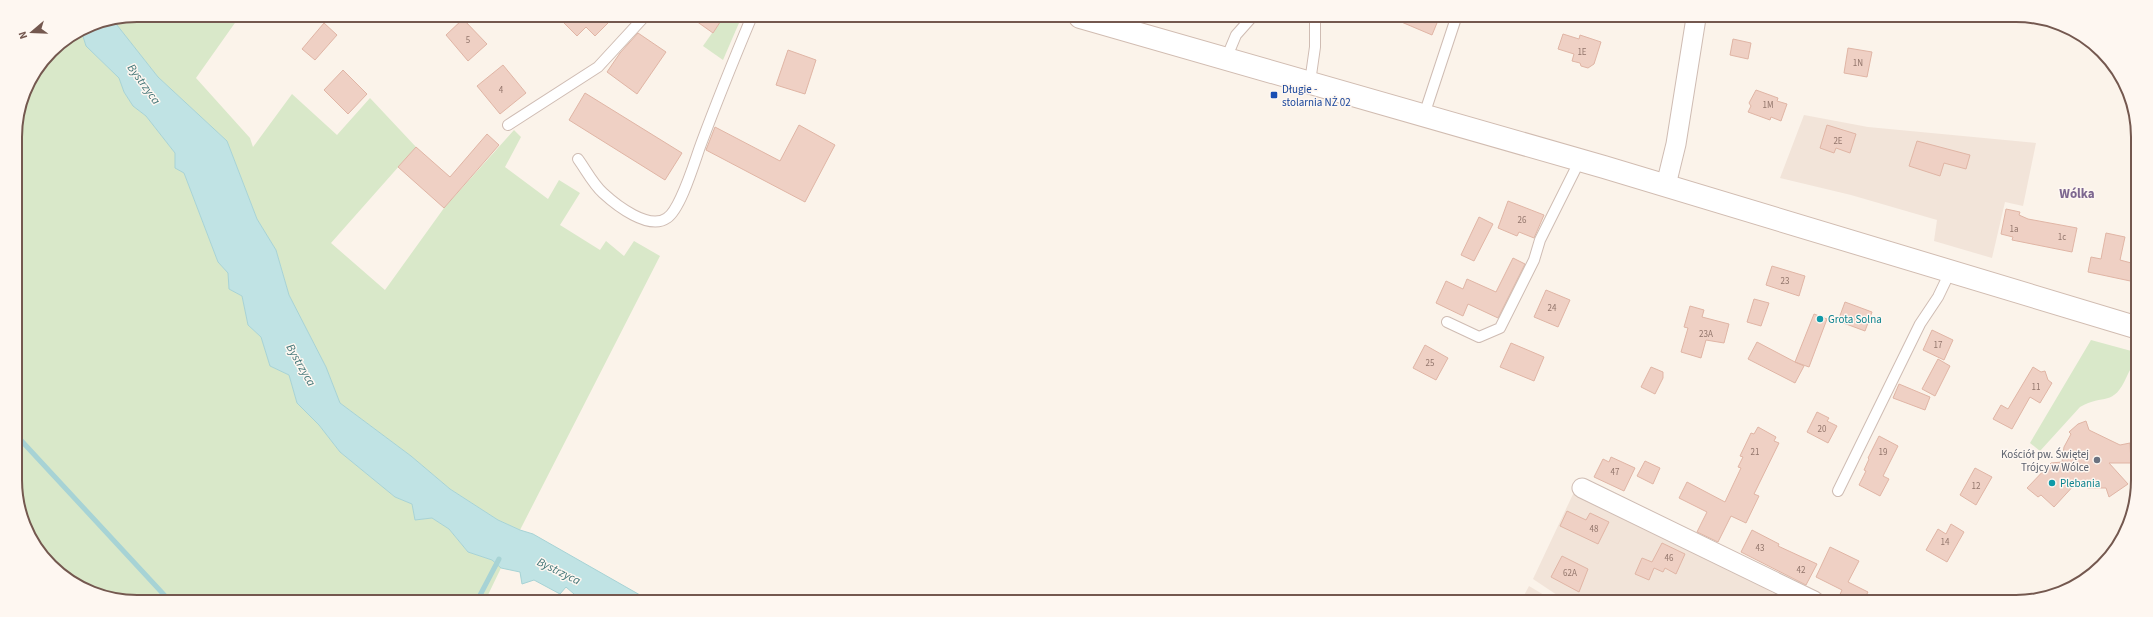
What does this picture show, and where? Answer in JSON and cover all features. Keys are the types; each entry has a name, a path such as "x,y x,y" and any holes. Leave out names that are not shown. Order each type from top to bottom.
{"main road":[{"path":"1097,22 1666,185 2131,326"}],"street":[{"path":"1666,185 1676,144 1695,22"},
{"path":"1582,488 1802,595"}],"lane":[{"path":"508,125 598,67 639,22"},
{"path":"578,159 602,193 629,213 644,220 658,221 667,218 674,209 689,177 750,22"},
{"path":"1226,59 1236,36 1248,22"},
{"path":"1310,82 1315,48 1315,22"},
{"path":"1424,115 1455,22"},
{"path":"1447,322 1479,337 1500,328 1534,260 1540,240 1580,160"},
{"path":"1838,491 1920,324 1938,297 1950,272"}],"shaded area":[{"path":"1804,115 1868,127 2036,143 2023,206 2005,202 1992,258 1934,241 1937,220 1851,195 1780,178"},
{"path":"1574,492 1760,582 1765,588 1773,593 1780,591 1788,595 1557,595 1533,579"},
{"path":"1529,586 1544,595 1524,595"}],"green space":[{"path":"137,22 236,22 196,78 250,138 253,147 292,94 337,135 370,98 416,147 331,243 385,290 444,208 514,130 521,137 505,167 548,199 559,180 580,193 560,225 600,250 606,241 624,256 634,241 660,256 520,530 498,520 450,489 411,456 340,403 326,367 289,295 276,250 257,219 227,141 158,77 116,24"},
{"path":"720,22 739,22 723,60 703,46"},
{"path":"83,35 86,46 119,78 124,92 133,106 146,116 175,153 175,168 184,173 218,262 228,273 229,289 242,296 248,325 261,337 270,366 289,375 297,403 319,425 340,452 395,497 412,504 415,520 432,518 449,529 468,552 492,560 501,568 488,595 137,595 107,591 79,580 56,561 46,550 37,538 28,517 24,503 22,480 22,129 26,107 37,79 61,50"},
{"path":"2091,340 2131,351 2131,367 2122,386 2117,392 2112,396 2080,407 2040,451 2030,443"}],"water":[{"name":"Bystrzyca","path":"116,24 158,77 227,141 257,219 276,250 289,295 326,367 340,403 411,456 450,489 498,520 533,534 640,595 574,595 566,587 560,594 534,580 522,584 520,572 501,568 492,560 468,552 449,529 432,518 415,520 412,504 395,497 340,452 319,425 297,403 289,375 270,366 261,337 248,325 242,296 229,289 228,273 218,262 184,173 175,168 175,153 146,116 133,106 124,92 119,78 86,46 83,35 100,28"}],"building":[{"path":"460,22 466,22 487,44 468,61 446,35"},
{"path":"563,22 609,22 595,36 586,27 577,36"},
{"path":"697,22 720,22 713,33"},
{"path":"1401,22 1437,22 1432,35"},
{"path":"324,23 337,35 315,60 302,49"},
{"path":"638,33 666,52 637,94 607,72 620,53"},
{"path":"1563,34 1579,39 1580,35 1601,42 1594,64 1588,68 1581,66 1580,63 1572,61 1574,54 1558,49"},
{"path":"1733,39 1751,43 1748,59 1730,55"},
{"path":"1848,48 1872,52 1867,77 1844,73"},
{"path":"788,50 816,60 805,94 776,85"},
{"path":"503,65 526,93 500,114 477,86"},
{"path":"343,70 367,94 348,114 324,90"},
{"path":"1756,90 1778,98 1777,101 1787,104 1781,121 1771,117 1770,120 1748,112 1751,106 1749,103"},
{"path":"585,93 682,153 665,180 569,120"},
{"path":"799,125 835,145 805,202 706,150 715,127 780,161"},
{"path":"1827,125 1856,134 1850,153 1836,148 1834,153 1820,148"},
{"path":"487,134 499,145 444,208 398,167 416,147 450,177"},
{"path":"1917,141 1970,155 1966,169 1944,163 1940,176 1909,166"},
{"path":"1508,201 1544,215 1534,238 1519,232 1517,236 1498,228"},
{"path":"2006,209 2020,212 2019,215 2028,219 2077,228 2072,252 2012,240 2013,237 2001,234"},
{"path":"1479,217 1493,224 1474,261 1461,255"},
{"path":"2106,233 2125,237 2120,260 2131,263 2131,281 2088,272 2091,257 2101,259"},
{"path":"1513,258 1525,264 1498,318 1468,304 1463,316 1436,303 1446,281 1463,289 1467,279 1496,292"},
{"path":"1772,266 1805,276 1799,296 1766,285"},
{"path":"1546,290 1570,300 1558,327 1534,317"},
{"path":"1754,299 1769,303 1761,326 1747,322"},
{"path":"1845,302 1872,312 1865,331 1838,321"},
{"path":"1690,306 1704,310 1702,317 1729,324 1724,343 1706,340 1701,358 1681,352 1688,328 1684,327"},
{"path":"1814,314 1827,319 1809,367 1795,362"},
{"path":"1932,330 1953,340 1944,360 1923,350"},
{"path":"1757,342 1804,366 1795,383 1748,359"},
{"path":"1511,343 1544,357 1534,381 1500,367"},
{"path":"1425,345 1448,358 1436,380 1413,368"},
{"path":"1938,359 1950,366 1935,396 1922,389"},
{"path":"1651,367 1663,372 1663,378 1655,394 1641,387"},
{"path":"2033,367 2041,372 2045,371 2048,380 2052,383 2040,403 2030,397 2012,429 1993,419 2001,405 2008,409"},
{"path":"1899,384 1930,397 1925,410 1893,398"},
{"path":"1817,412 1829,418 1827,421 1837,426 1828,443 1807,432"},
{"name":"Kościół pw. Świętej Trójcy w Wólce","path":"2086,421 2089,430 2120,445 2130,443 2131,463 2109,463 2128,484 2109,497 2106,488 2088,488 2077,482 2054,507 2041,495 2038,497 2027,488 2051,463 2062,462 2064,447 2071,434 2069,432 2078,424"},
{"path":"1758,427 1776,437 1774,441 1779,443 1754,494 1759,496 1746,523 1731,516 1718,542 1697,532 1707,512 1679,498 1687,482 1725,502 1741,468 1738,467 1743,457 1740,456 1751,433 1754,434"},
{"path":"1879,436 1898,446 1883,476 1889,479 1880,496 1859,485 1866,471 1864,470 1869,459 1868,458"},
{"path":"1611,457 1635,468 1624,491 1594,477 1603,459 1609,462"},
{"path":"1645,461 1660,468 1653,484 1637,476"},
{"path":"1975,468 1992,477 1976,505 1960,495"},
{"path":"1567,511 1586,520 1590,513 1609,522 1598,544 1560,526"},
{"path":"1951,524 1964,532 1947,562 1926,550 1938,529 1946,534"},
{"path":"1752,530 1779,544 1778,546 1817,564 1806,585 1741,552"},
{"path":"1662,543 1685,554 1676,574 1665,568 1663,572 1654,568 1649,580 1635,574 1642,558 1652,562"},
{"path":"1830,547 1859,561 1848,582 1868,592 1866,595 1840,595 1842,590 1816,577"},
{"path":"1562,556 1588,569 1579,592 1551,577"}],"waterway":[{"path":"22,441 164,595"},
{"path":"480,595 499,559"}],"place":[{"name":"Długie - stolarnia NŻ 02","path":"1274,95"},
{"name":"Grota Solna","path":"1820,319"},
{"name":"Kościół pw. Świętej Trójcy w Wólce","path":"2097,460"},
{"name":"Plebania","path":"2052,483"}],"district":[{"name":"Wólka","path":"2077,193"}]}
